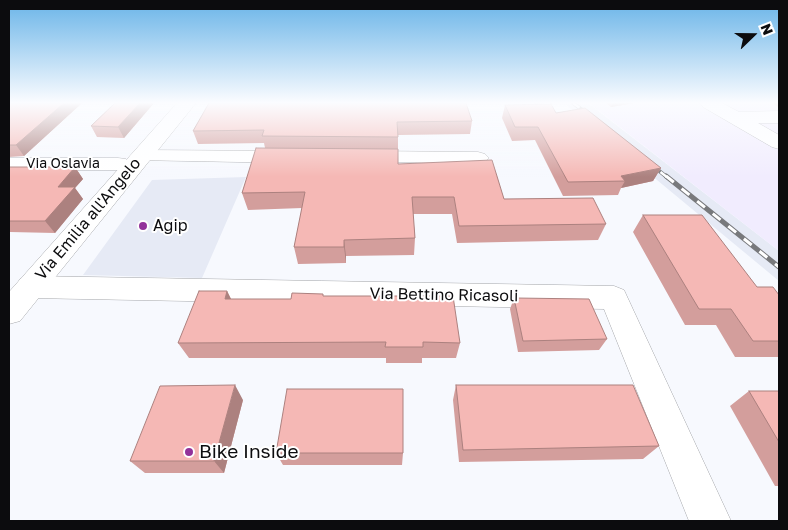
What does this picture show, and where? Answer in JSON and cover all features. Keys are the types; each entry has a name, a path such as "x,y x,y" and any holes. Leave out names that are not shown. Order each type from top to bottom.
{"street":[{"name":"Via Emilia all'Angelo","path":"16,302 129,160 162,128"},
{"path":"753,128 779,143"},
{"name":"Via Oslavia","path":"9,164 309,157"},
{"path":"339,157 478,158"},
{"name":"Via Bettino Ricasoli","path":"16,302 614,298 710,521"}],"shaded area":[{"path":"594,128 620,128 779,251 779,281"},
{"path":"621,128 779,128 779,251"},
{"path":"246,177 202,278 83,275 152,180"}],"building":[{"path":"9,128 36,128 16,145 9,145"},
{"path":"195,128 397,128 398,137 262,136 264,130 193,131"},
{"path":"538,128 610,128 661,168 621,176 625,181 568,182"},
{"path":"256,148 398,149 398,164 492,160 504,199 593,198 606,224 459,226 454,197 412,197 415,238 344,240 344,247 294,247 305,192 242,193"},
{"path":"9,167 75,167 58,187 75,187 45,221 9,221"},
{"path":"643,215 702,215 757,287 773,287 779,295 779,341 753,341 731,309 699,309"},
{"path":"199,291 227,291 225,299 291,299 292,293 323,294 323,296 453,296 460,343 423,342 423,347 385,347 386,342 178,343"},
{"path":"514,298 589,299 607,339 523,341"},
{"path":"235,385 214,461 130,461 160,386"},
{"path":"456,385 633,385 659,446 463,450"},
{"path":"287,389 403,389 403,453 276,453"},
{"path":"749,391 779,391 779,442"}],"railway":[{"path":"648,162 668,178"},
{"path":"666,176 779,267"}],"place":[{"name":"Agip","path":"143,226"},
{"name":"Bike Inside","path":"189,452"}]}
